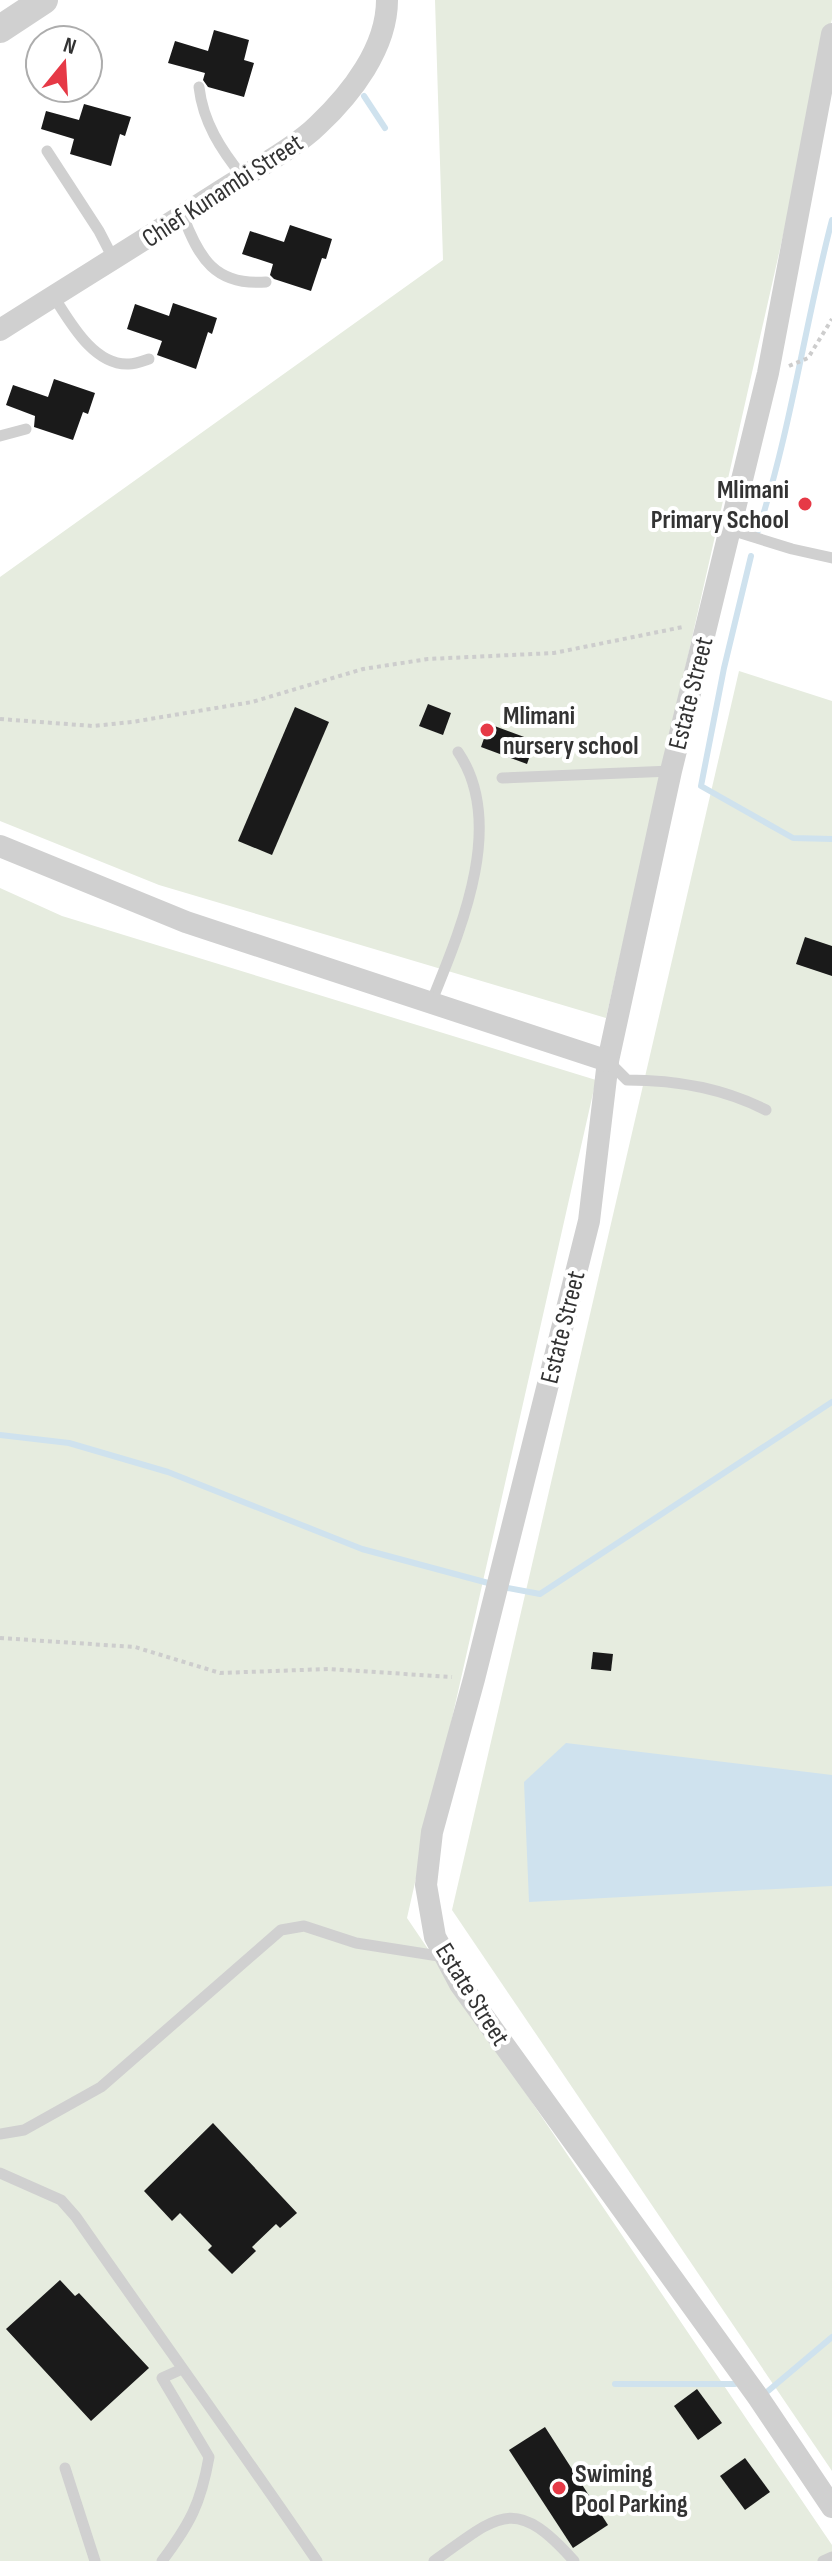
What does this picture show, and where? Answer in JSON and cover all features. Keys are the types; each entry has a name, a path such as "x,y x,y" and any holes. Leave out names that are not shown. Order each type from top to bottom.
{"street":[{"path":"0,29 44,0"},
{"name":"Chief Kunambi Street","path":"0,330 183,216 316,127 347,94 376,49 384,27 387,0"},
{"name":"Estate Street","path":"832,34 768,373 671,771 608,1061 589,1221 474,1679 432,1832 426,1885 435,1937 460,1984 758,2397 832,2507"},
{"path":"0,846 186,922 608,1061"}],"lane":[{"path":"199,87 202,110 208,123 243,177"},
{"path":"47,151 99,231 114,260"},
{"path":"183,216 193,242 212,268 236,281 266,282"},
{"path":"54,297 73,326 96,351 114,361 129,364 149,359"},
{"path":"0,436 26,429"},
{"path":"731,530 832,558"},
{"path":"431,1003 454,947 473,883 478,852 479,814 470,770 458,752"},
{"path":"502,778 671,771"},
{"path":"608,1061 627,1080 658,1080 717,1091 766,1110"},
{"path":"0,2134 24,2130 101,2087 281,1930 304,1926 356,1943 446,1958"},
{"path":"0,2173 61,2200 69,2209 182,2369 212,2406 317,2561"},
{"path":"162,2561 185,2531 203,2493 209,2457 162,2378 182,2369"},
{"path":"65,2468 95,2561"},
{"path":"434,2561 485,2525 509,2517 530,2520 556,2540 574,2561"},
{"path":"823,2561 832,2557"}],"path":[{"path":"768,373 808,358 832,319"},
{"path":"0,719 93,726 132,722 252,702 363,669 428,659 554,653 708,623"},
{"path":"0,1638 135,1647 220,1673 328,1669 474,1679"}],"shaded area":[{"path":"435,0 832,0 832,19 606,1018 159,885 0,821 0,577 443,260"},
{"path":"739,671 832,701 832,2471 452,1910"},
{"path":"0,888 62,916 596,1080 407,1918 832,2545 832,2561 0,2561"}],"water":[{"path":"566,1743 832,1775 832,1886 529,1902 524,1782"}],"building":[{"path":"214,30 249,40 244,60 254,63 244,97 208,87 203,80 205,73 168,63 175,41 208,51"},
{"path":"84,104 131,117 125,136 120,134 111,166 70,154 74,139 41,129 46,111 79,120"},
{"path":"290,225 332,239 311,291 274,279 270,275 273,264 242,254 250,231 284,242"},
{"path":"173,303 217,318 212,334 208,332 196,369 157,355 162,341 127,329 135,304 169,316"},
{"path":"54,379 95,393 88,414 83,412 73,440 34,427 35,416 6,405 13,385 48,397"},
{"name":"Mlimani nursery school","path":"428,704 451,713 443,735 419,726"},
{"path":"295,707 329,722 272,855 238,841"},
{"name":"Mlimani nursery school","path":"489,724 535,741 527,764 481,747"},
{"path":"805,937 832,946 832,976 796,964"},
{"path":"593,1652 613,1654 611,1671 591,1669"},
{"path":"213,2123 297,2213 280,2228 276,2224 252,2247 256,2251 232,2274 208,2250 212,2246 180,2213 172,2221 144,2191"},
{"path":"60,2280 75,2296 79,2293 149,2368 91,2421 6,2329"},
{"path":"697,2389 722,2423 698,2440 674,2406"},
{"name":"Swiming Pool Parking","path":"545,2427 608,2525 573,2548 509,2450"},
{"path":"745,2458 770,2492 745,2510 720,2476"}],"waterway":[{"path":"364,96 385,128"},
{"path":"758,531 780,454 832,220"},
{"path":"751,556 724,668 701,786 793,838 832,839"},
{"path":"503,1587 540,1594 832,1402"},
{"path":"0,1435 69,1443 168,1472 362,1549 492,1584"},
{"path":"768,2391 832,2337"},
{"path":"615,2384 735,2384"}],"place":[{"name":"Mlimani Primary School","path":"805,504"},
{"name":"Mlimani nursery school","path":"487,730"},
{"name":"Swiming Pool Parking","path":"559,2488"}]}
